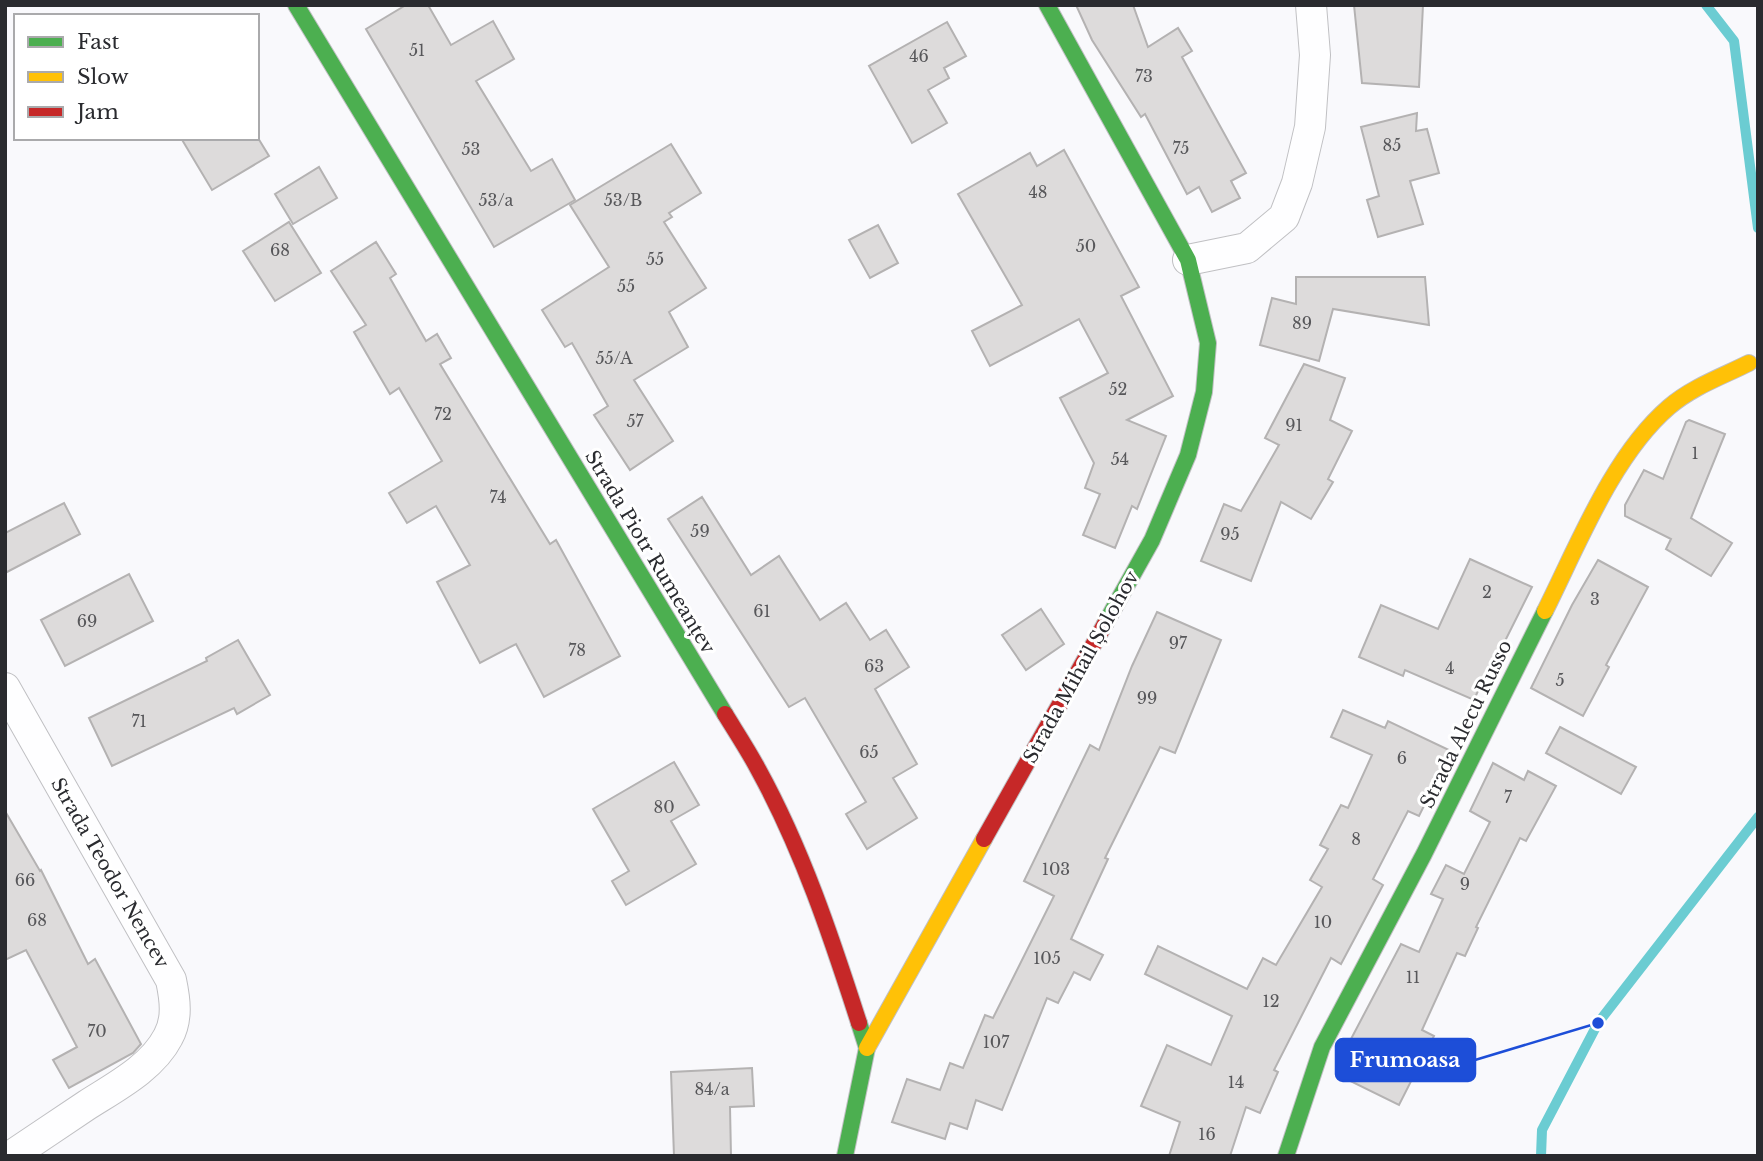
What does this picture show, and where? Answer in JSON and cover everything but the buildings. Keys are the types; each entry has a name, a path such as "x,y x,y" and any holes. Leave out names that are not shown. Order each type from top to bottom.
{"street":[{"name":"Strada Piotr Rumeanțev","path":"296,5 758,769 813,889 867,1048"},
{"name":"Strada Mihail Șolohov","path":"867,1048 1152,540 1188,455 1204,392 1208,343 1188,260 1048,5"},
{"path":"1188,260 1247,248 1284,218 1297,183 1310,127 1315,55 1311,5"},
{"name":"Strada Alecu Russo","path":"1286,1156 1322,1047 1424,854 1596,508 1639,436 1671,405 1749,363"},
{"name":"Strada Teodor Nencev","path":"5,688 171,979 176,1001 169,1037 156,1054 133,1074 11,1156"},
{"path":"845,1156 867,1048"}],"waterway":[{"path":"1706,5 1734,41 1758,228"},
{"path":"1541,1156 1542,1130 1598,1023 1758,817"}],"traffic: fast":[{"path":"296,5 725,714"},
{"path":"1047,5 1188,260 1208,343 1204,392 1188,455 1152,540 1105,624"},
{"path":"1286,1156 1322,1047 1424,854 1545,611"},
{"path":"845,1156 867,1048 859,1023"}],"traffic: slow":[{"path":"1545,611 1598,502 1649,427 1669,407 1688,394 1749,363"},
{"path":"867,1048 984,839"}],"traffic: jam":[{"path":"984,839 1105,624"},
{"path":"725,714 774,799 802,862 859,1023"}],"place":[{"name":"Frumoasa","path":"1598,1023"}]}
